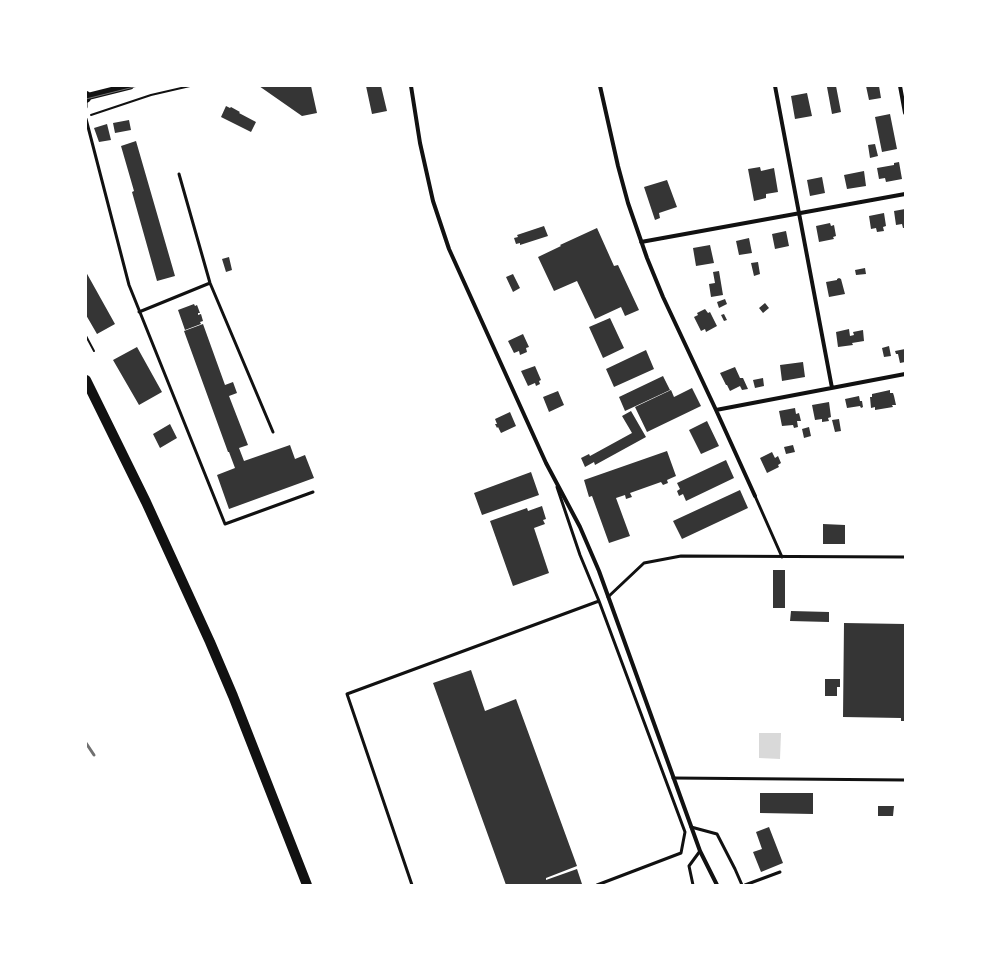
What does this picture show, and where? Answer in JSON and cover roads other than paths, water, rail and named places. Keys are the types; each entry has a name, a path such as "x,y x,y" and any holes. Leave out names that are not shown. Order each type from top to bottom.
{"main road":[{"path":"86,380 150,509 210,642 233,696 307,885"}],"street":[{"path":"86,99 130,86"},
{"path":"411,86 420,143 432,201 448,249 546,464 580,527 599,571 700,852 717,885"},
{"path":"600,86 618,166 641,242 663,297 755,496"},
{"path":"775,86 832,388"},
{"path":"900,86 905,113"},
{"path":"641,242 905,194"},
{"path":"716,410 905,374"}],"lane":[{"path":"86,117 129,285 224,524 313,492"},
{"path":"178,174 210,283 273,432"},
{"path":"140,312 210,283"},
{"path":"555,480 580,555 599,601 685,832 681,853 597,885"},
{"path":"755,496 782,556"},
{"path":"608,597 644,563 681,556 905,557"},
{"path":"412,885 347,694 599,601"},
{"path":"673,778 905,780"},
{"path":"691,827 717,834 742,885"},
{"path":"693,885 689,866 700,852"},
{"path":"746,885 780,872"}],"tram line":[{"path":"86,99 138,86"}],"railway":[{"path":"86,743 94,755"}]}
